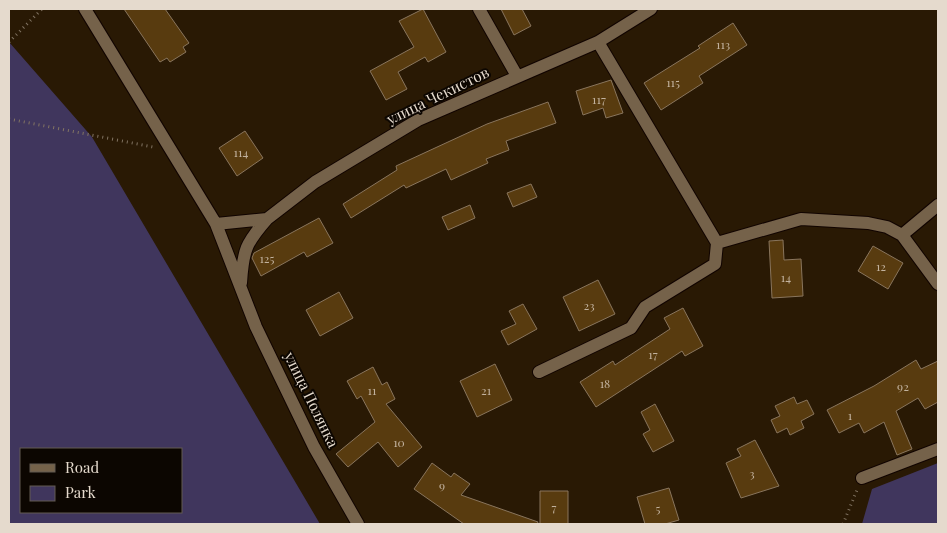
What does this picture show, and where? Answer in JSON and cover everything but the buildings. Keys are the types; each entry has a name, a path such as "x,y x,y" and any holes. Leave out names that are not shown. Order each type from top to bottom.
{"street":[{"name":"улица Полянка","path":"85,9 216,224 256,327 314,448 358,524"},
{"path":"479,9 517,76"},
{"name":"улица Чекистов","path":"241,288 242,263 249,240 267,219 315,182 418,120 598,42 651,9"},
{"path":"539,372 631,328 645,308 716,264 717,243 598,42"},
{"path":"902,235 938,205"},
{"path":"216,224 267,219"},
{"path":"717,243 801,219 868,223 887,227 902,235 938,284"},
{"path":"862,478 938,449"}],"path":[{"path":"9,42 42,9"},
{"path":"9,119 171,151"},
{"path":"843,524 862,478"}],"green space":[{"path":"9,42 92,137 320,524 9,524"},
{"path":"938,463 938,524 862,524 872,489"}]}
